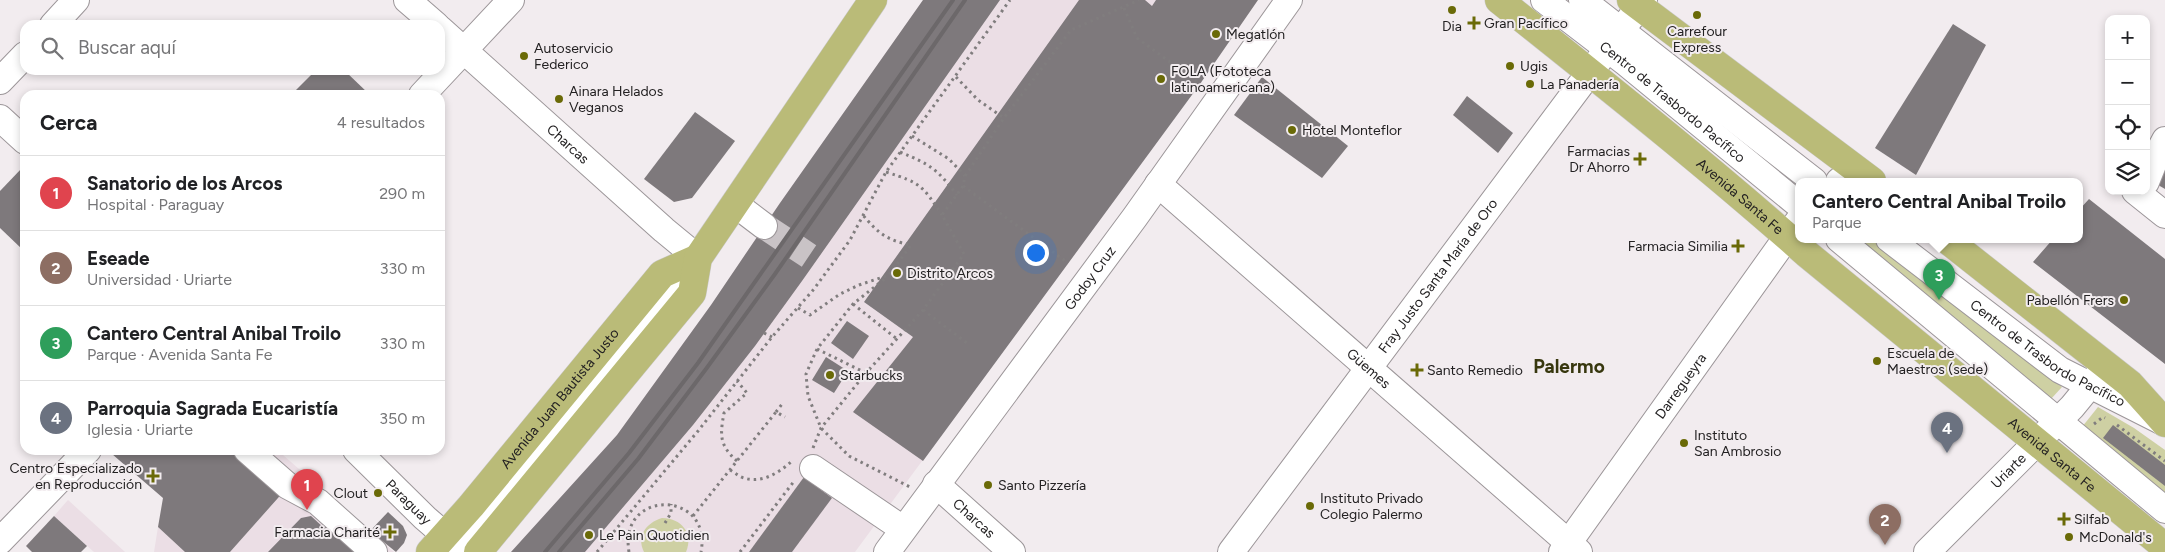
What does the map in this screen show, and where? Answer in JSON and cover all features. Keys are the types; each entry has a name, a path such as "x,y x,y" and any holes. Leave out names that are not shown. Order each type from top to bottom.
{"main road":[{"path":"456,549 692,293 698,258 873,0"},
{"name":"Avenida Santa Fe","path":"1499,0 1793,228"},
{"path":"1638,2 1867,178"},
{"name":"Avenida Santa Fe","path":"1810,243 2037,442 2165,547"},
{"path":"1951,243 2138,391 2165,423"},
{"name":"Avenida Juan Bautista Justo","path":"456,549 662,274 698,258"}],"street":[{"path":"58,20 76,0"},
{"path":"408,0 430,20"},
{"path":"445,70 511,0"},
{"name":"Godoy Cruz","path":"887,552 1158,184 1288,0"},
{"name":"Centro de Trasbordo Pacífico","path":"1544,0 1614,40 1810,178"},
{"name":"Centro de Trasbordo Pacífico","path":"1582,0 1614,40 1795,201"},
{"name":"Fray Justo Santa María de Oro","path":"1230,552 1591,72 1638,2"},
{"name":"Charcas","path":"445,33 664,230 698,258"},
{"path":"0,81 20,60"},
{"path":"427,90 441,75"},
{"path":"0,118 20,136"},
{"path":"2150,170 2165,140"},
{"name":"Güemes","path":"1158,184 1369,368 1570,549"},
{"path":"2146,195 2165,215"},
{"path":"735,204 764,226"},
{"name":"Darregueyra","path":"1570,549 1793,228"},
{"path":"1844,243 2165,510"},
{"name":"Centro de Trasbordo Pacífico","path":"1894,243 2060,370 2088,386 2165,423"},
{"name":"Uriarte","path":"1927,552 2058,421 2106,365"},
{"path":"0,541 83,455"},
{"path":"254,455 288,486 318,502 374,552"},
{"name":"Paraguay","path":"361,455 456,549"},
{"path":"804,464 903,530"},
{"name":"Charcas","path":"936,484 1012,552"}],"path":[{"path":"597,552 772,337 814,289 850,240 862,214 886,172 1010,0"},
{"path":"942,215 963,186 964,176 1004,118 1071,30 1139,0"},
{"path":"1124,8 1137,38 1220,96"},
{"path":"956,77 978,100 1004,118"},
{"path":"912,136 949,159 964,176"},
{"path":"900,152 938,170 957,195"},
{"path":"740,552 804,464 821,428 866,373 923,310 964,254 928,194 917,183 886,172"},
{"path":"963,186 1068,263"},
{"path":"862,214 885,237 911,245 889,275 853,304 817,349 806,374 808,396 821,428 849,456 905,483"},
{"path":"798,308 810,316 840,294 859,285 889,275"},
{"path":"853,304 897,339"},
{"path":"923,310 967,343"},
{"path":"764,332 772,337"},
{"path":"817,349 866,373"},
{"path":"737,381 747,393 724,413 721,431 725,450 737,460"},
{"path":"693,516 782,404"},
{"path":"776,412 784,417"},
{"path":"2093,425 2103,417 2109,420"},
{"path":"2114,422 2146,449 2165,461"},
{"path":"730,470 745,479 764,478 804,464"},
{"path":"629,552 627,540 630,528 637,516 647,508 659,504 671,504 685,509 693,516 701,529 703,542 701,552"},
{"path":"665,523 671,513 671,504"},
{"path":"631,512 637,516"}],"shaded area":[{"name":"Distrito Arcos","path":"923,0 1258,0 1068,263 855,552 511,552 617,435 711,305 780,203"},
{"path":"247,455 283,455 394,552 230,552 286,489"},
{"path":"68,500 125,552 94,552 54,516"},
{"path":"158,527 185,552 154,552"}],"green space":[{"path":"1858,243 1878,243 2062,387 2051,399"},
{"path":"2098,407 2134,428 2165,450 2165,497 2082,427"},
{"path":"662,518 675,521 684,528 688,539 686,552 644,552 641,541 644,531 651,523"}],"building":[{"path":"923,0 1000,0 755,346 693,425 585,552 511,552 617,435 711,305 780,203"},
{"path":"1079,0 1145,0 1152,6 1156,0 1258,0 1200,84 923,461 853,412 913,337 864,302"},
{"path":"1953,24 1986,45 1916,175 1875,148"},
{"path":"311,75 349,75 365,90 296,90"},
{"name":"Hotel Monteflor","path":"1262,77 1348,146 1322,178 1234,115"},
{"path":"1467,96 1513,133 1498,153 1453,115"},
{"path":"695,112 735,141 692,198 674,202 644,179"},
{"path":"2165,162 2165,189 2153,182"},
{"path":"20,170 20,247 0,228 0,191"},
{"name":"Pabellón Frers","path":"2089,199 2165,259 2165,364 2033,262 2050,243 2083,243 2083,206"},
{"path":"847,321 869,336 853,359 831,343"},
{"name":"Starbucks","path":"826,357 848,371 834,393 812,380"},
{"path":"2113,425 2165,465 2165,486 2103,438"},
{"path":"113,455 247,455 286,489 230,552 185,552 158,527 163,498"},
{"path":"804,477 832,498 792,552 749,552"},
{"path":"388,512 403,526 407,535 404,543 396,552 370,531"},
{"path":"54,516 87,546 81,552 32,552 26,546"},
{"path":"311,516 324,528 333,520 367,552 268,552 301,518"}],"tunnel":[{"path":"764,226 809,256"}],"railway":[{"path":"545,552 629,453 698,363 953,0"},
{"path":"559,552 638,459 706,369 775,274 965,0"}],"place":[{"name":"Dia","path":"1452,10"},
{"name":"Carrefour Express","path":"1697,15"},
{"name":"Gran Pacífico","path":"1474,23"},
{"name":"Megatlón","path":"1216,34"},
{"name":"Autoservicio Federico","path":"524,56"},
{"name":"Ugis","path":"1510,66"},
{"name":"FOLA (Fototeca latinoamericana)","path":"1161,79"},
{"name":"La Panadería","path":"1530,84"},
{"name":"Ainara Helados Veganos","path":"559,99"},
{"name":"Hotel Monteflor","path":"1292,130"},
{"name":"Farmacias Dr Ahorro","path":"1640,159"},
{"name":"Farmacia Similia","path":"1738,246"},
{"name":"Distrito Arcos","path":"897,273"},
{"name":"Cantero Central Anibal Troilo","path":"1939,300"},
{"name":"Pabellón Frers","path":"2124,300"},
{"name":"Escuela de Maestros (sede)","path":"1877,361"},
{"name":"Santo Remedio","path":"1417,370"},
{"name":"Starbucks","path":"830,375"},
{"name":"Instituto San Ambrosio","path":"1684,443"},
{"name":"Parroquia Sagrada Eucaristía","path":"1947,453"},
{"name":"Centro Especializado en Reproducción","path":"153,476"},
{"name":"Santo Pizzería","path":"988,485"},
{"name":"Clout","path":"378,493"},
{"name":"Instituto Privado Colegio Palermo","path":"1310,506"},
{"name":"Sanatorio de los Arcos","path":"307,510"},
{"name":"Silfab","path":"2064,519"},
{"name":"Farmacia Charité","path":"390,532"},
{"name":"Le Pain Quotidien","path":"589,535"},
{"name":"McDonald's","path":"2069,537"},
{"name":"Eseade","path":"1885,545"}],"district":[{"name":"Palermo","path":"1569,366"}]}
